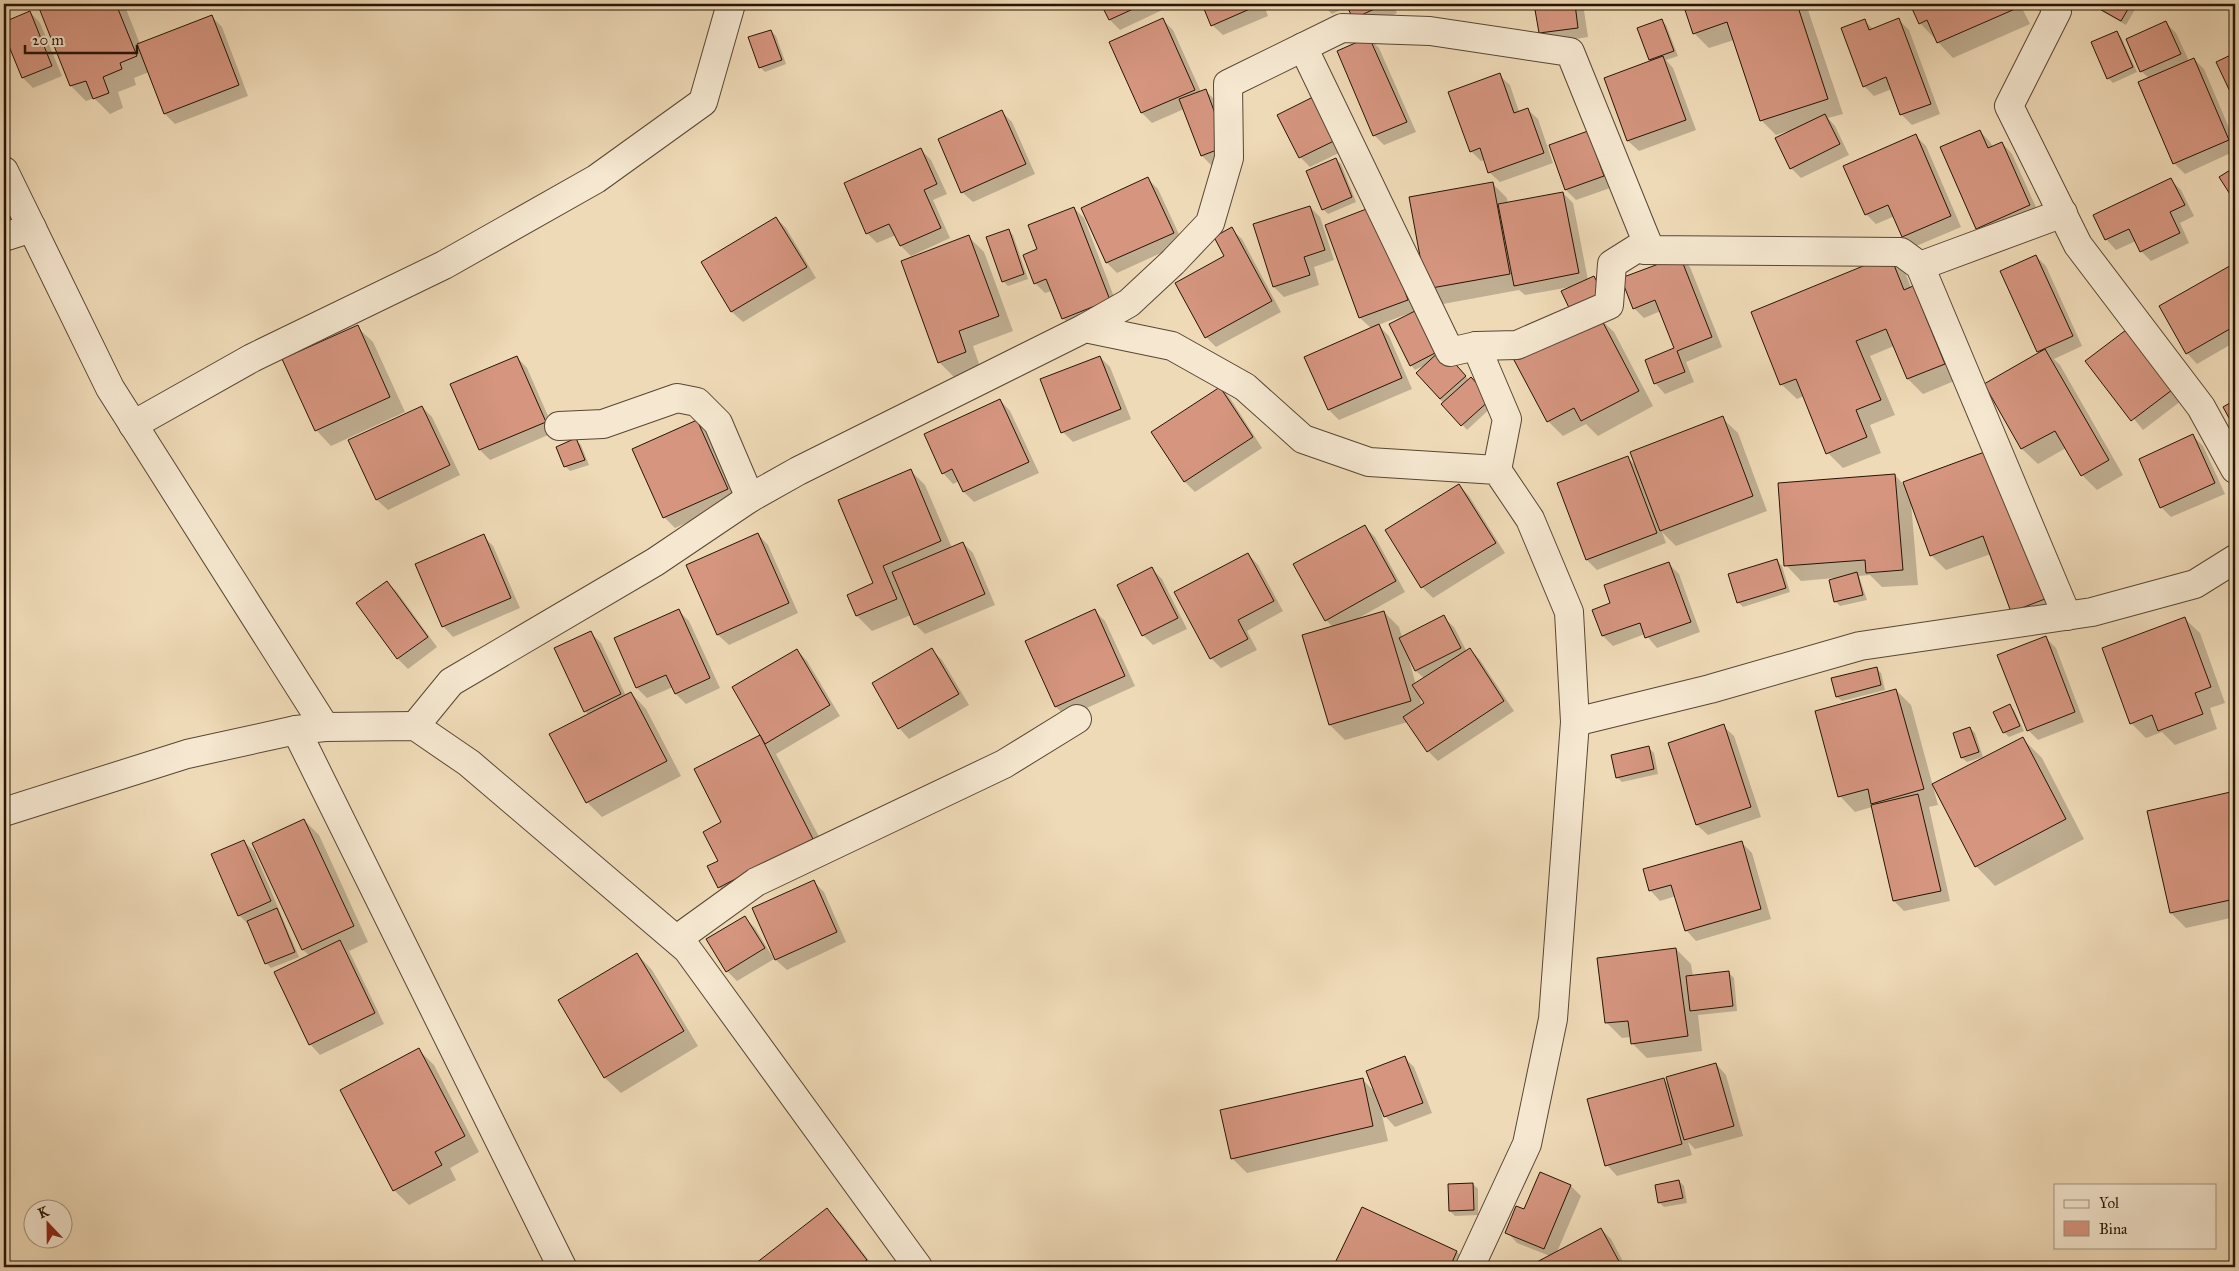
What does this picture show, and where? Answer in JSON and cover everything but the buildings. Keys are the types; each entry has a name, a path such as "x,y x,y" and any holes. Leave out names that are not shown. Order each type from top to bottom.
{"street":[{"path":"133,425 252,358 444,265 596,179 703,102 731,4"},
{"path":"2053,4 2057,11 2009,106 2078,245 2201,406 2235,469"},
{"path":"415,726 451,682 655,562 750,498 807,467 1085,328 1129,302 1173,262 1210,223 1229,158 1228,84 1342,28 1430,31 1570,52 1647,242 1644,250 1901,252 1920,266 2067,616"},
{"path":"1303,47 1450,352 1476,346 1517,345 1609,305 1612,264 1647,242"},
{"path":"4,171 110,388 325,727"},
{"path":"1920,266 2063,213"},
{"path":"4,237 32,228"},
{"path":"1085,328 1172,346 1245,387 1303,439 1368,462 1497,470"},
{"path":"1470,1267 1527,1144 1553,1019 1575,722 1569,612 1530,520 1497,470 1507,419 1476,346"},
{"path":"560,426 603,424 677,398 697,402 718,423 750,498"},
{"path":"1575,722 1710,689 1860,646 2092,612 2194,584 2235,559"},
{"path":"677,939 756,882 1004,764 1077,719"},
{"path":"4,812 187,754 296,730 325,727 415,726 469,763 677,939 687,950 918,1267"},
{"path":"296,730 562,1267"}]}
